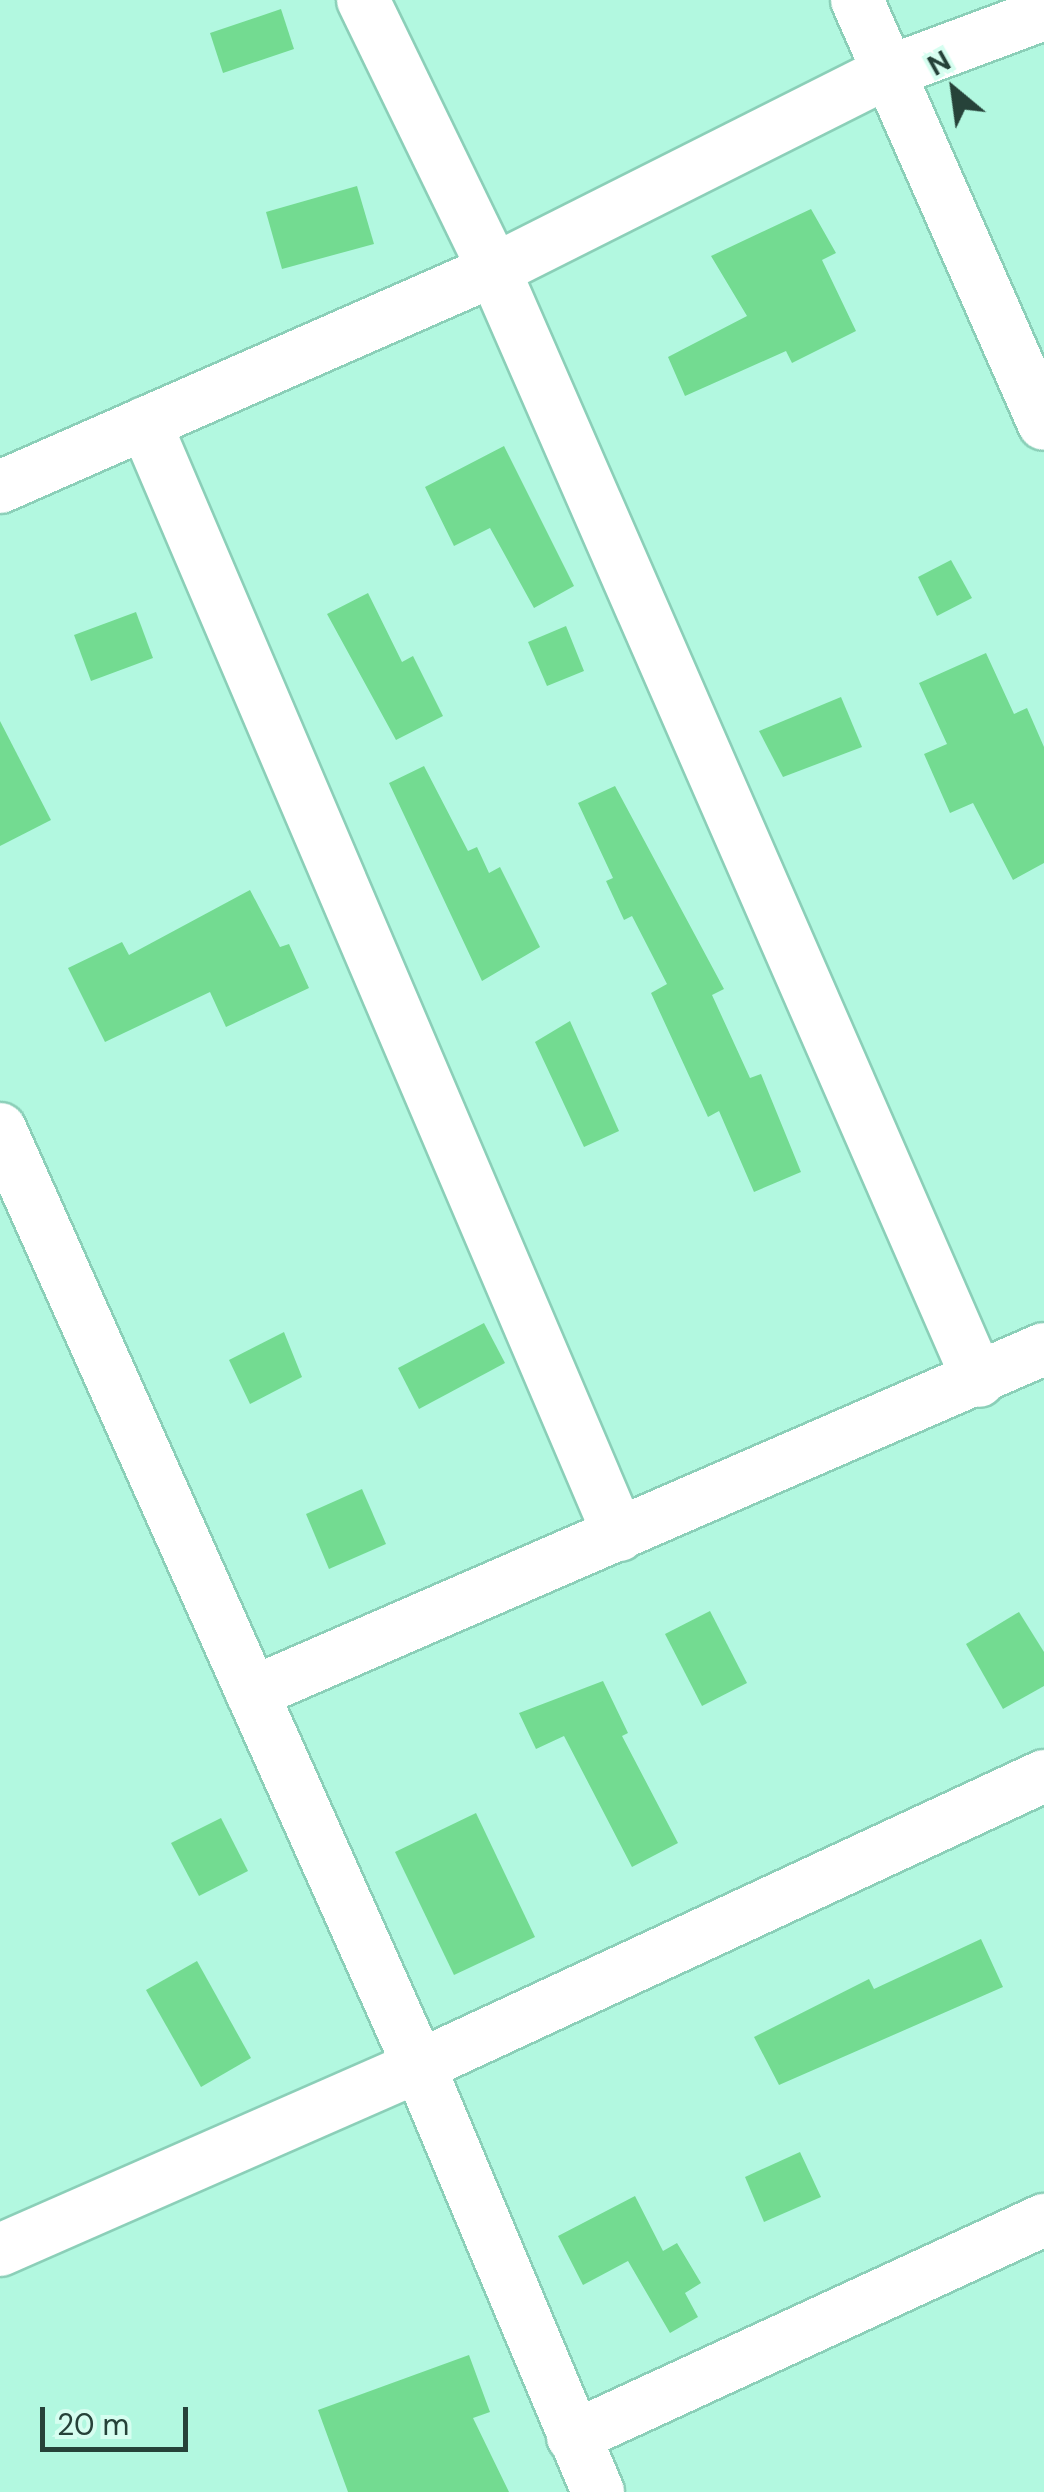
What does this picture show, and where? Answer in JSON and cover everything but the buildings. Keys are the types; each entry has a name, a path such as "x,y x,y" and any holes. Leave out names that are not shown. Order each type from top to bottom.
{"street":[{"path":"363,0 494,270 979,1381"},
{"path":"857,0 1044,424"},
{"path":"0,487 494,270 888,72 1044,14"},
{"path":"146,422 619,1535"},
{"path":"0,1128 419,2066 598,2492"},
{"path":"252,1693 979,1381 1044,1349"},
{"path":"0,2250 419,2066 1044,1776"},
{"path":"573,2437 1044,2220"}]}
